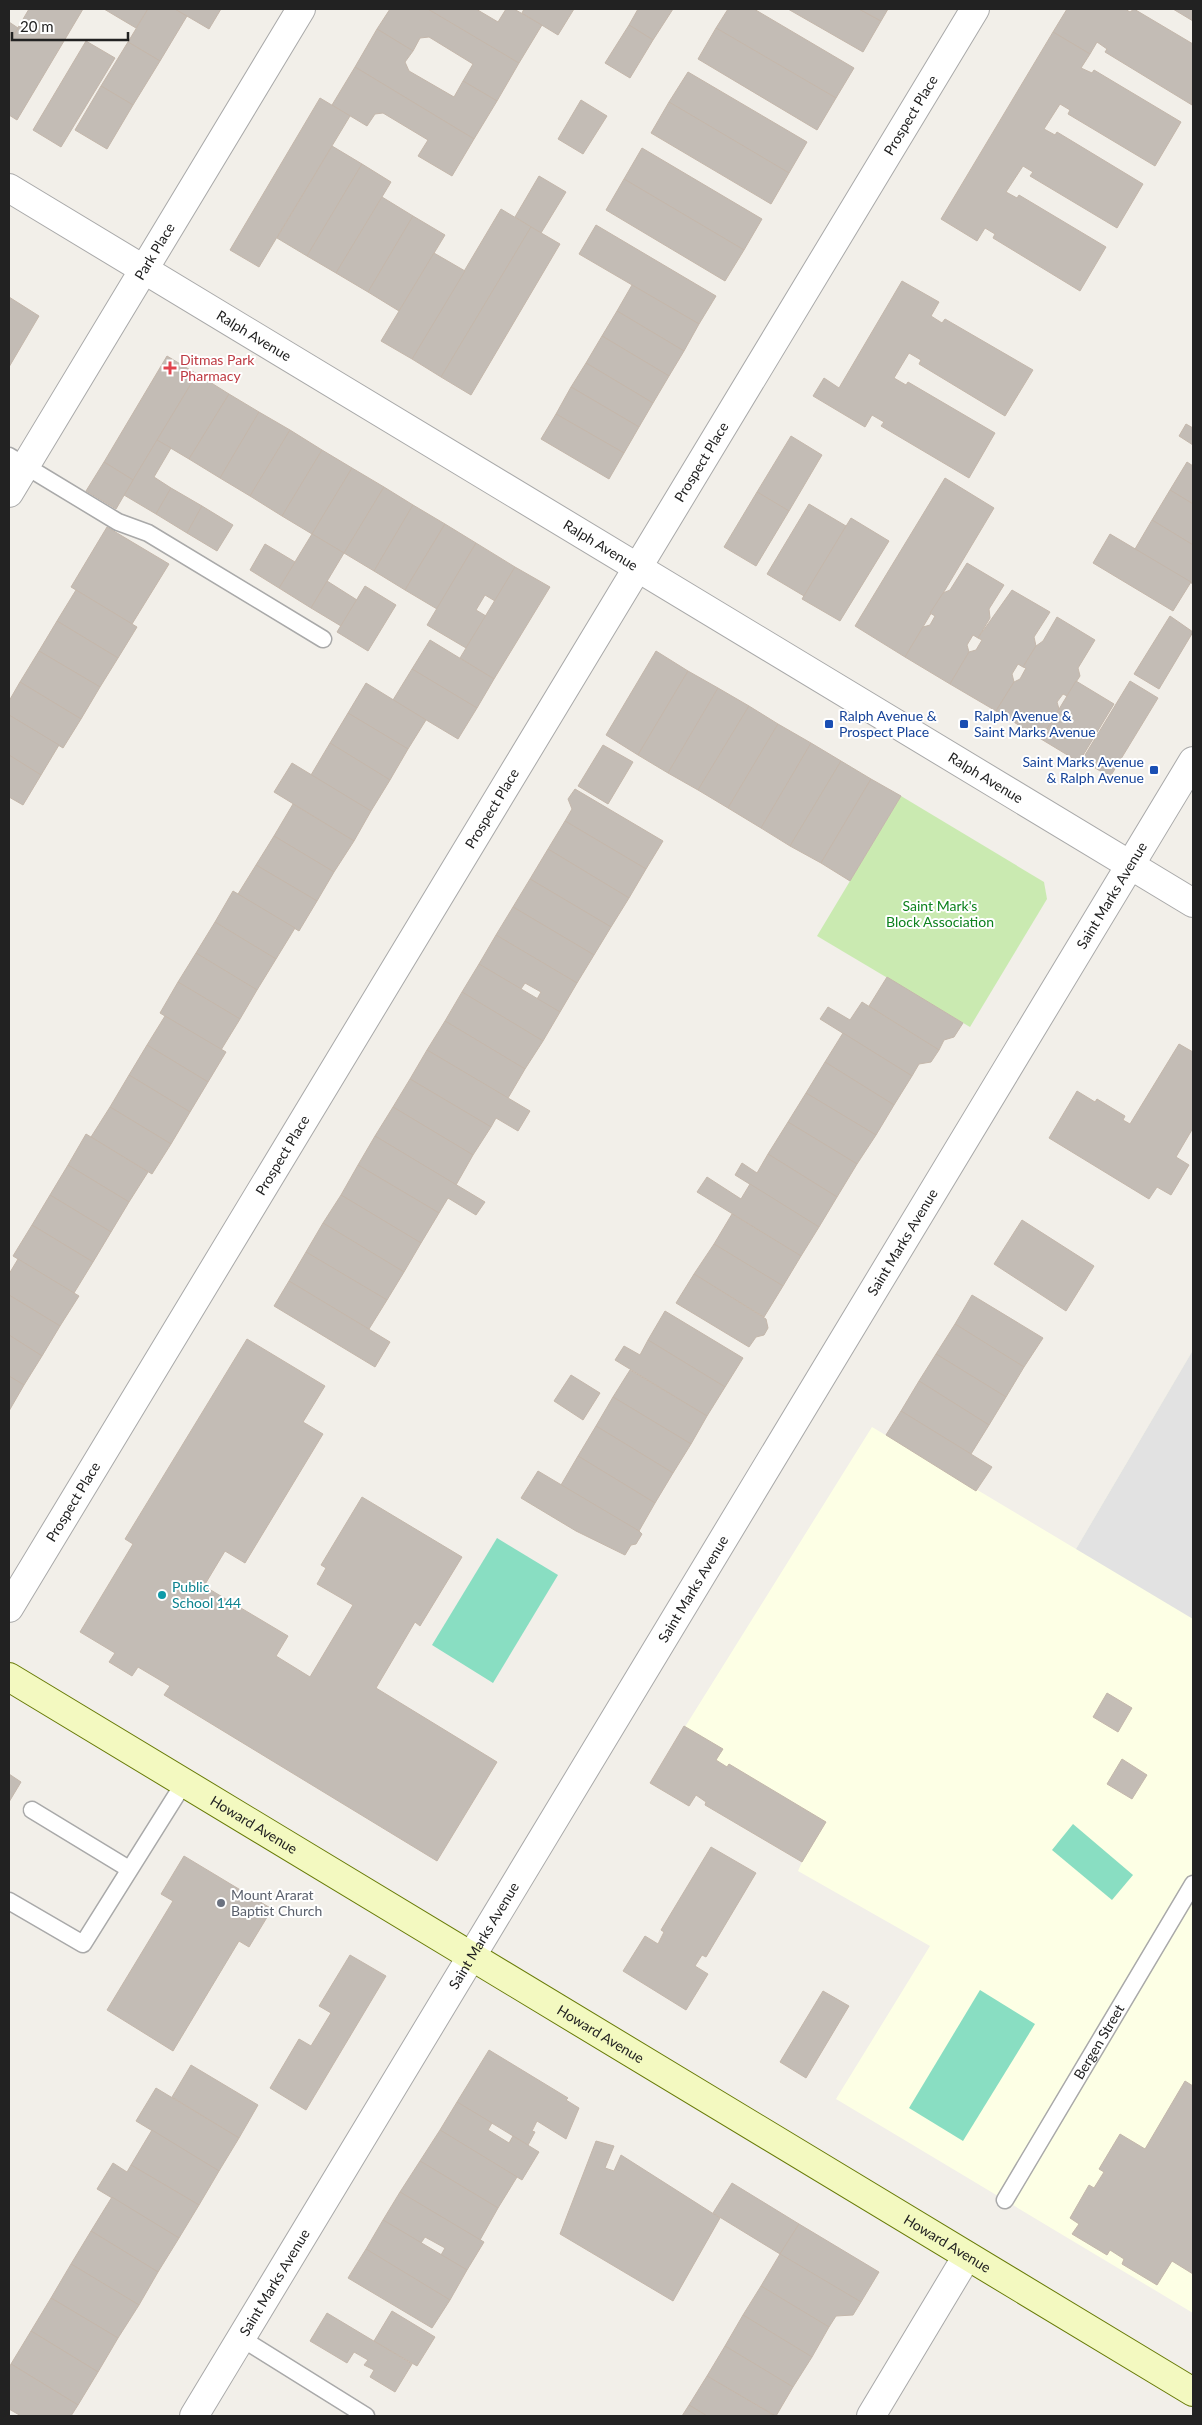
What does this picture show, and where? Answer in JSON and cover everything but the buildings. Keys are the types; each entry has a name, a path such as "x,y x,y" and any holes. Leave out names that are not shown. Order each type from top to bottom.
{"street":[{"name":"Park Place","path":"9,493 17,461 144,270 301,9"},
{"name":"Prospect Place","path":"9,1608 975,9"},
{"name":"Ralph Avenue","path":"9,188 1193,903"},
{"name":"Saint Marks Avenue","path":"194,2416 1193,761"},
{"name":"Howard Avenue","path":"9,1677 1193,2392"},
{"path":"871,2416 967,2256"}],"lane":[{"path":"17,461 118,522 148,533 323,639"},
{"path":"9,1901 84,1944 184,1782"},
{"path":"32,1810 129,1869"},
{"name":"Bergen Street","path":"1005,2200 1193,1884"},
{"path":"241,2338 366,2416"}],"shaded area":[{"path":"1193,1350 1193,2313 836,2099 930,1946 798,1871 802,1862 705,1805 706,1801 696,1795 689,1806 650,1783 872,1427 1076,1549"},
{"path":"1193,1350 1193,1619 1076,1549"}],"green space":[{"name":"Saint Mark's Block Association","path":"901,796 1044,882 1047,899 970,1027 817,936"},
{"path":"497,1538 558,1575 493,1683 432,1645"},
{"path":"1073,1824 1133,1875 1112,1900 1052,1850"},
{"path":"980,1990 1035,2024 963,2141 909,2108"}],"place":[{"name":"Ditmas Park Pharmacy","path":"170,368"},
{"name":"Ralph Avenue & Prospect Place","path":"829,724"},
{"name":"Ralph Avenue & Saint Marks Avenue","path":"964,724"},
{"name":"Saint Marks Avenue & Ralph Avenue","path":"1154,770"},
{"name":"Public School 144","path":"162,1595"},
{"name":"Mount Ararat Baptist Church","path":"221,1903"}]}
